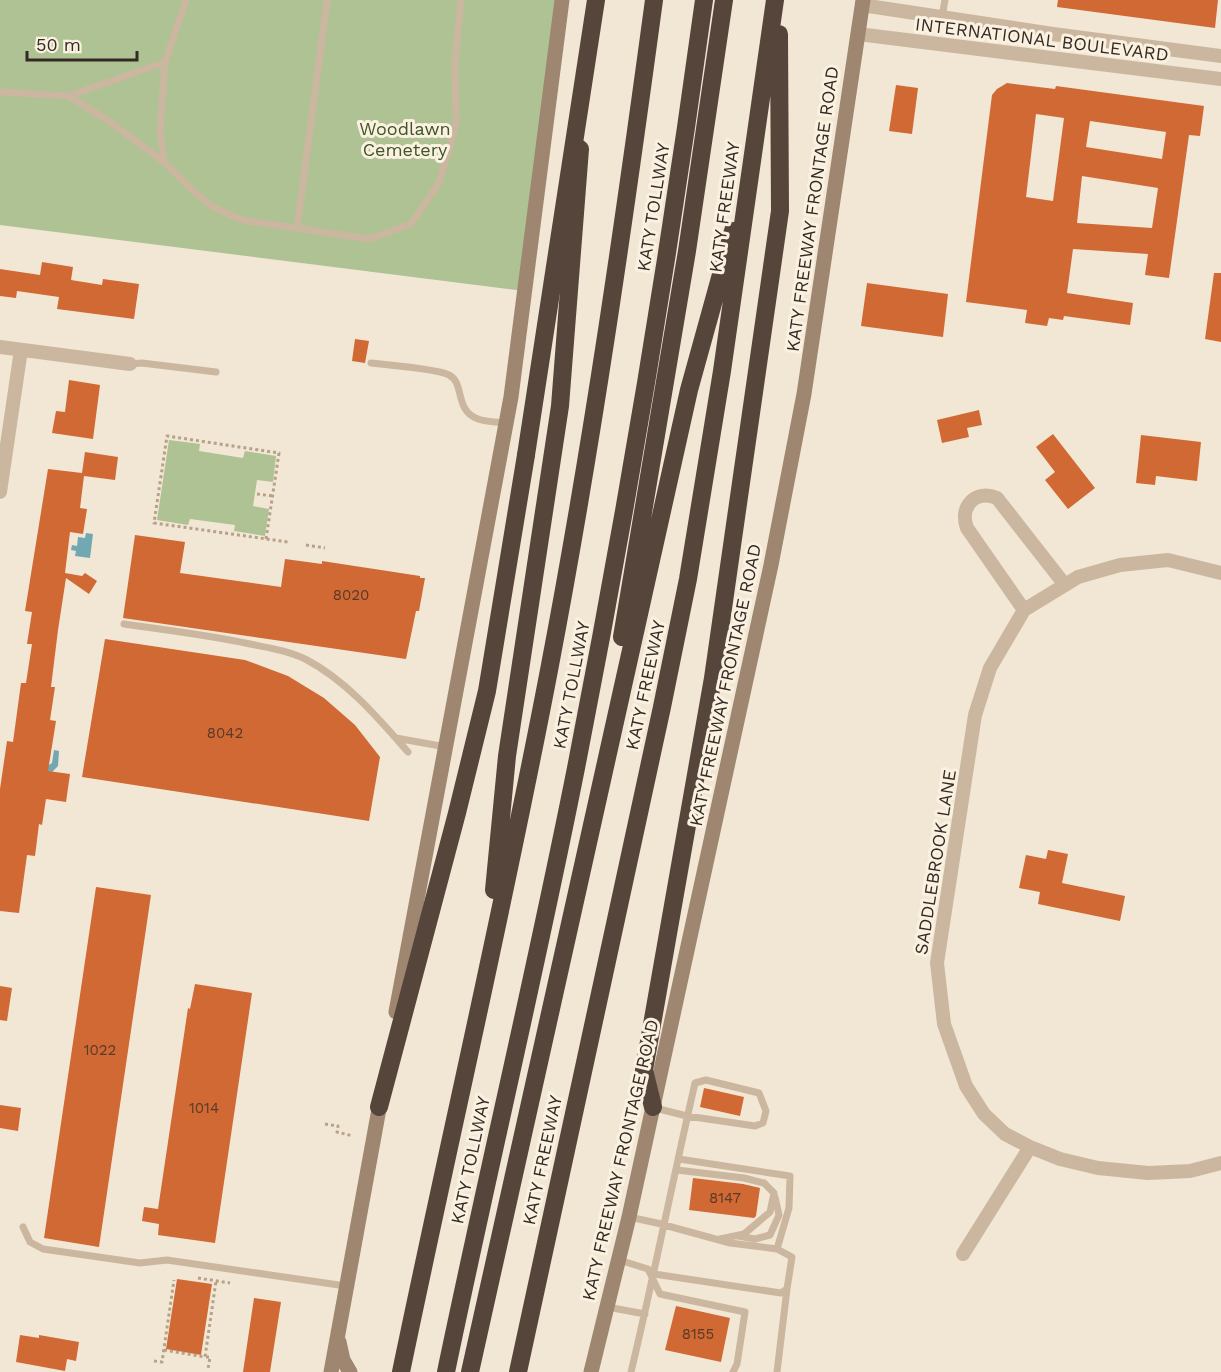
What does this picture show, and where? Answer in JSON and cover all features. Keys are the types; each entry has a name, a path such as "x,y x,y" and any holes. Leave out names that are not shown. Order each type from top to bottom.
{"highway":[{"path":"486,974 507,756 560,406 580,157 587,0"},
{"path":"379,1107 487,691 596,0"},
{"path":"403,1363 529,776 582,488 610,315 654,0"},
{"name":"KATY TOLLWAY","path":"447,1367 575,773 603,627 650,363 704,0"},
{"path":"585,860 687,250 724,0"},
{"path":"653,1107 645,1070 713,678 780,211 777,0"},
{"name":"KATY FREEWAY","path":"518,1372 683,602 714,427 777,0"},
{"path":"470,1370 688,390 751,165"}],"main road":[{"path":"331,1372 511,397 562,0"},
{"name":"KATY FREEWAY FRONTAGE ROAD","path":"591,1372 629,1217 771,565 802,405 862,3"},
{"path":"338,1336 343,1360 350,1372"}],"street":[{"name":"INTERNATIONAL BOULEVARD","path":"862,3 942,18 1220,56"},
{"path":"960,47 963,21"},
{"name":"INTERNATIONAL BOULEVARD","path":"858,34 1218,79"},
{"path":"1050,57 1053,34"},
{"path":"1218,79 1220,56"},
{"path":"0,347 130,364"},
{"path":"0,492 21,350"},
{"path":"1024,610 967,528 964,520 966,509 974,499 986,495 997,498 1065,585"},
{"name":"SADDLEBROOK LANE","path":"1221,573 1168,560 1120,565 1078,577 1024,610 990,668 975,716 937,963 944,1024 966,1086 984,1114 1005,1134 1060,1159 1098,1168 1148,1173 1190,1171 1221,1163"},
{"path":"963,1254 1030,1147"}],"lane":[{"path":"164,162 160,130 165,62 186,0"},
{"path":"297,229 327,0"},
{"path":"69,96 110,122 164,162 194,192 213,207 242,220 369,239 411,224 439,183 456,124 455,62 462,0"},
{"path":"942,18 945,0"},
{"path":"0,92 69,96 165,62"},
{"path":"130,364 142,363 216,372"},
{"path":"371,363 448,374 457,383 460,400 467,411 478,419 506,423"},
{"path":"124,624 234,640 283,650 299,657 328,674 369,709 408,752"},
{"path":"396,738 446,747"},
{"path":"631,1372 680,1159 687,1116 695,1083 706,1080 759,1093 766,1111 763,1123 755,1126 687,1116 653,1107"},
{"path":"680,1159 790,1176 789,1208 777,1249"},
{"path":"677,1170 744,1178 764,1183 774,1193 778,1215 770,1234 755,1239 735,1236"},
{"path":"718,1240 744,1234 770,1212 774,1193"},
{"path":"629,1217 718,1240 777,1249 792,1257 777,1372"},
{"path":"23,1227 30,1242 43,1249 140,1263 167,1260 346,1286"},
{"path":"619,1260 648,1269 660,1294 745,1312 737,1364 733,1372"},
{"path":"653,1276 781,1293 787,1289"},
{"path":"607,1307 645,1314"}],"path":[{"path":"267,539 279,453 167,436 154,522 267,539 288,542"},
{"path":"257,494 273,496"},
{"path":"306,545 325,548"},
{"path":"325,1124 338,1126 337,1132 353,1136"},
{"path":"198,1278 230,1283"},
{"path":"154,1361 162,1362 174,1280"},
{"path":"205,1357 216,1281"},
{"path":"164,1350 210,1358 208,1369"}],"green space":[{"name":"Woodlawn Cemetery","path":"0,0 562,0 524,291 0,225"},
{"path":"169,440 200,444 199,451 243,458 245,451 276,456 273,482 257,480 253,506 269,509 265,536 234,531 235,525 190,519 188,525 157,520"}],"water":[{"path":"86,533 93,534 90,558 75,556 76,551 71,550 72,545 77,546 78,537 85,538"},
{"path":"54,750 59,751 58,766 51,773 40,771 52,763"}],"building":[{"path":"1058,0 1218,0 1215,28 1057,7"},
{"path":"1007,83 1055,89 1056,86 1204,106 1200,136 1189,135 1169,278 1145,275 1148,254 1073,249 1067,293 1133,303 1130,325 1064,316 1063,320 1049,318 1047,326 1025,323 1027,310 966,302 992,95","holes":["1036,114 1064,118 1053,201 1026,197","1090,121 1166,132 1162,159 1086,147","1082,176 1158,188 1152,228 1077,223"]},
{"path":"896,85 918,88 912,134 889,131"},
{"path":"42,262 73,267 71,280 102,285 103,279 139,284 134,319 57,309 59,297 17,291 16,298 0,296 0,269 40,275"},
{"path":"1214,273 1221,273 1221,342 1205,339"},
{"path":"867,283 948,294 943,337 861,326"},
{"path":"355,339 369,341 365,363 352,361"},
{"path":"69,380 100,385 93,439 52,433 56,411 65,412"},
{"path":"979,410 982,425 967,428 969,437 942,443 937,420"},
{"path":"1053,434 1095,488 1068,509 1045,480 1055,472 1036,447"},
{"path":"1141,435 1201,442 1197,481 1156,476 1155,485 1136,483"},
{"path":"85,452 118,457 115,480 84,476 80,508 87,509 83,534 70,532 65,573 82,576 85,573 97,581 89,594 66,578 58,630 51,687 55,687 50,720 56,721 48,771 70,774 66,802 46,799 42,825 39,824 35,856 27,855 19,913 0,911 0,789 7,741 13,742 21,683 26,683 32,644 27,644 32,612 25,611 48,469 82,473"},
{"path":"135,535 185,542 180,573 281,587 285,559 322,564 322,561 425,578 406,659 123,618"},
{"path":"105,639 245,660 288,676 324,698 355,725 380,757 369,821 82,777"},
{"path":"1048,850 1068,854 1062,883 1125,896 1120,921 1038,904 1040,892 1019,888 1026,855 1046,859"},
{"path":"96,887 151,895 99,1247 44,1238"},
{"path":"195,984 252,993 215,1243 158,1235 159,1224 142,1221 144,1207 158,1209 188,1008 190,1009"},
{"path":"0,986 12,988 7,1021 0,1020"},
{"path":"704,1088 744,1097 740,1116 700,1107"},
{"path":"0,1105 21,1108 18,1131 0,1128"},
{"path":"693,1178 760,1188 756,1216 754,1218 689,1210"},
{"path":"177,1279 212,1284 201,1355 166,1349"},
{"path":"254,1298 281,1302 270,1372 243,1372"},
{"path":"676,1306 730,1318 721,1362 665,1350"},
{"path":"20,1335 39,1338 39,1335 79,1342 76,1361 67,1359 65,1371 16,1362"}]}
